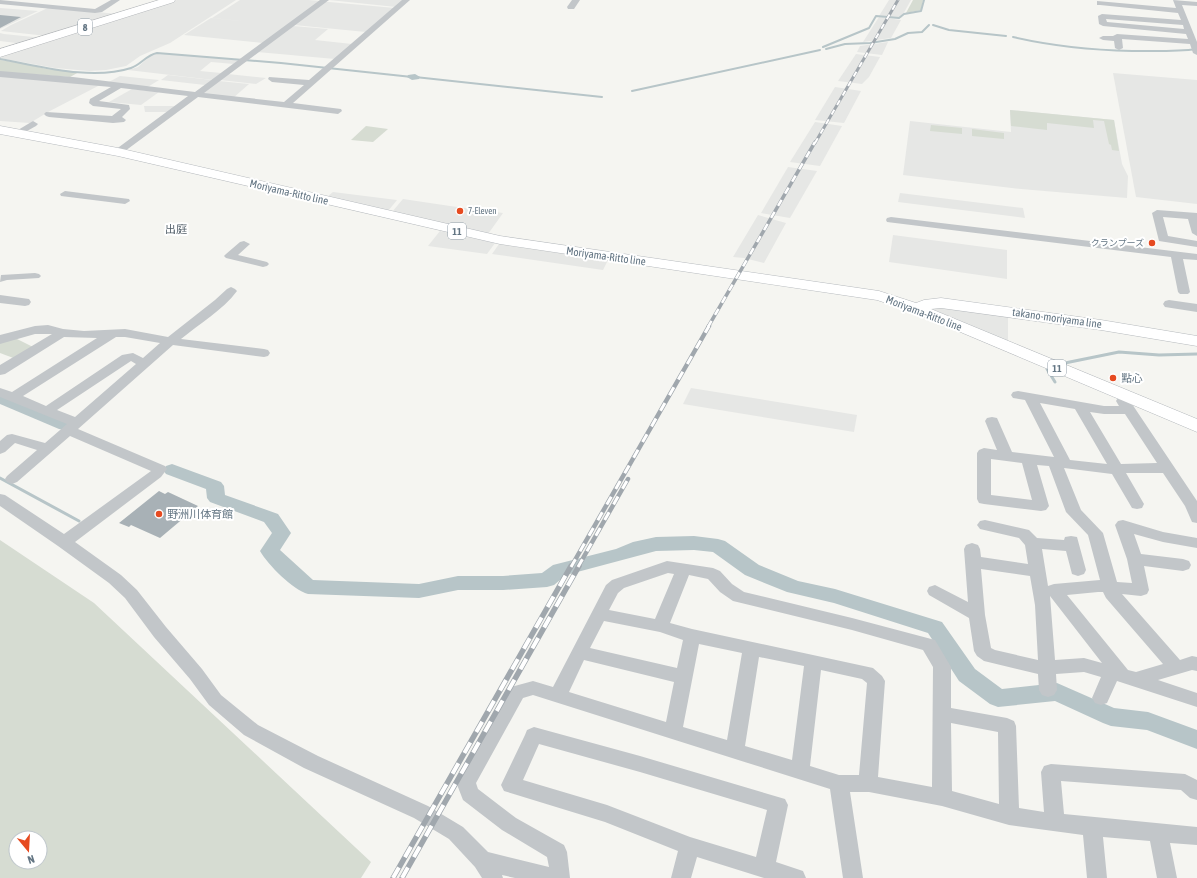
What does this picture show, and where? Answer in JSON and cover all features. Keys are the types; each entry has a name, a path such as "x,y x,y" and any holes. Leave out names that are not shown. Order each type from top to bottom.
{"highway":[{"name":"8","path":"0,53 170,0"}],"main road":[{"name":"Moriyama-Ritto line","path":"0,130 118,152 500,240 866,293 888,298 918,309 1128,403 1197,426"},
{"name":"takano-moriyama line","path":"918,309 924,305 941,303 1142,330 1197,341"}],"street":[{"path":"0,2 21,2 95,11 116,0"},
{"path":"118,152 325,0"},
{"path":"286,105 406,0"},
{"path":"571,7 576,0"},
{"path":"1197,4 1178,1 1197,53"},
{"path":"1100,3 1181,10"},
{"path":"1189,32 1103,24 1102,16 1185,22 1197,21"},
{"path":"1119,43 1117,36 1193,42"},
{"path":"1103,38 1119,43 1141,44"},
{"path":"0,74 73,80 338,111"},
{"path":"272,79 310,83"},
{"path":"49,114 114,124 126,107 93,103 93,101 119,86"},
{"path":"18,133 33,124"},
{"path":"65,194 93,199 103,197 125,201"},
{"path":"1197,233 1195,216 1157,213 1164,239 1197,244"},
{"path":"891,220 1197,257"},
{"path":"244,244 230,256 232,258 263,264"},
{"path":"1176,254 1184,292"},
{"path":"0,279 5,277 35,276"},
{"path":"12,479 170,341 219,303 231,291"},
{"path":"0,298 26,302"},
{"path":"1169,304 1197,308"},
{"path":"2,337 35,330 48,329 62,333 136,334 170,341 264,353"},
{"path":"0,371 62,333"},
{"path":"13,397 114,333"},
{"path":"47,411 127,358 133,357 144,364"},
{"path":"0,392 47,411 72,426 160,469 156,474 64,542"},
{"path":"1176,667 1112,594 1095,533 1074,512 1060,463 1024,396 1104,410 1128,403 1192,505 1197,518"},
{"path":"1080,406 1138,504"},
{"path":"992,421 1006,456"},
{"path":"0,449 12,438 48,448"},
{"path":"1028,459 1040,506 984,500 984,453 1103,469 1168,468"},
{"path":"0,499 64,542 115,579 132,594 160,632 196,674 215,700 251,730 310,762 421,812 456,833 482,860 493,878"},
{"path":"985,525 1024,534 1033,543 1043,605 1048,690"},
{"path":"1123,675 1054,590 1098,586 1141,590 1135,559 1123,525 1163,537 1197,543"},
{"path":"1033,543 1071,544 1078,570"},
{"path":"1038,571 973,556 977,615 983,651 990,656 1043,668 1084,665 1123,675 1197,700"},
{"path":"1135,559 1183,565"},
{"path":"558,696 612,589 618,584 667,567 706,572 714,575 726,588 739,597 852,624 929,645 942,668 942,797"},
{"path":"660,626 684,569"},
{"path":"935,591 977,615"},
{"path":"599,614 660,626 692,636 867,673 876,681 868,784"},
{"path":"673,731 692,636"},
{"path":"735,750 752,648"},
{"path":"579,652 684,677"},
{"path":"800,771 813,662"},
{"path":"1101,698 1123,675 1192,663 1197,664"},
{"path":"560,878 557,852 509,824 470,794 466,782 517,692 533,688 839,783 868,784 942,797 1009,816 1055,823 1092,828 1197,836"},
{"path":"942,714 1007,726 1009,816"},
{"path":"764,868 778,804 534,735 511,785 607,814 690,846 796,878"},
{"path":"1055,823 1051,772 1185,782 1197,792"},
{"path":"839,783 853,878"},
{"path":"1092,828 1097,878"},
{"path":"1158,833 1167,878"},
{"path":"681,878 690,846"},
{"path":"482,860 552,878"}],"shaded area":[{"path":"177,0 236,0 170,43 140,56 126,66 106,70 89,71 55,68 0,58 0,56"},
{"path":"240,0 321,1 263,43 184,35 211,18 280,25 212,18"},
{"path":"329,0 404,0 396,7"},
{"path":"889,0 911,0 901,18 879,16"},
{"path":"913,0 923,0 921,10 906,13"},
{"path":"325,2 395,8 366,32 294,25"},
{"path":"50,7 117,14 47,36 1,31"},
{"path":"0,8 38,11 0,29"},
{"path":"879,17 901,20 891,38 863,42"},
{"path":"293,26 328,29 315,40 352,44 335,59 257,52"},
{"path":"0,33 43,38 24,44 0,41"},
{"path":"888,42 882,55 857,52 860,46"},
{"path":"156,53 239,60 234,64 211,62 200,71 221,73 213,80 128,70 138,67"},
{"path":"856,54 880,57 869,77 862,84 838,81"},
{"path":"0,60 23,63 46,69 79,72 70,77 0,72"},
{"path":"1113,73 1197,80 1197,204 1136,197"},
{"path":"228,74 266,78 256,84 220,80"},
{"path":"0,75 100,85 30,123 0,121"},
{"path":"168,75 212,80 205,85 161,80"},
{"path":"120,76 159,80 146,88 107,83"},
{"path":"219,81 249,84 233,98 201,94"},
{"path":"835,87 861,91 844,123 815,120"},
{"path":"132,89 159,92 141,105 109,102"},
{"path":"144,106 177,106 169,112 145,112"},
{"path":"1010,110 1114,120 1122,164 1128,176 1127,198 1021,189 903,175 910,121 1011,132"},
{"path":"1010,110 1114,120 1119,151 1112,150 1111,145 1109,144 1104,121 1093,120 1094,128 1047,123 1047,130 1011,126"},
{"path":"815,122 842,126 820,166 790,162"},
{"path":"931,125 962,128 962,134 930,131"},
{"path":"366,126 388,129 373,142 351,140"},
{"path":"972,129 1004,133 1004,139 972,136"},
{"path":"788,167 817,171 790,218 761,213"},
{"path":"333,192 397,200 388,211 327,197"},
{"path":"900,193 1023,208 1025,218 898,202"},
{"path":"403,199 503,213 488,234 392,212"},
{"path":"758,215 786,223 764,263 733,257"},
{"path":"440,231 495,243 487,254 428,246"},
{"path":"893,235 1007,250 1007,279 889,262"},
{"path":"499,244 608,260 603,270 492,254"},
{"path":"937,306 1008,314 1008,342 930,308"},
{"path":"13,337 35,348 16,359 0,353 0,342"},
{"path":"691,388 857,415 854,432 683,404"},
{"path":"0,540 94,603 371,862 361,878 0,878"}],"building":[{"path":"0,15 21,17 0,28"},
{"name":"野洲川体育館","path":"159,491 165,494 168,492 198,506 160,538 131,525 129,527 119,523"}],"waterway":[{"path":"823,47 869,28 876,16 899,18 904,14 921,11 924,0"},
{"path":"826,49 845,44 870,43 895,39 908,33 922,32 929,25"},
{"path":"933,25 949,30 1006,36"},
{"path":"1013,37 1057,45 1102,50 1181,51 1197,49"},
{"path":"632,91 820,50"},
{"path":"0,59 66,71 99,73 116,72 131,68 157,53 281,63 412,77"},
{"path":"415,77 602,97"},
{"path":"1060,364 1119,352 1159,355 1197,354"},
{"path":"1047,369 1055,382"},
{"path":"0,398 65,425"},
{"path":"172,470 215,486 216,498 271,518 282,533 270,551 283,565 308,587 419,591 458,583 503,583 547,580 560,570 656,544 694,543 718,546 752,570 794,587 835,596 935,627 967,675 998,698 1057,692 1111,717 1148,721 1197,740"},
{"path":"0,478 79,521"}],"railway":[{"path":"815,143 898,0"},
{"path":"708,327 815,142"},
{"path":"571,567 709,326"},
{"path":"578,567 628,479"},
{"path":"393,878 571,566"},
{"path":"402,878 579,566"}],"place":[{"name":"7-Eleven","path":"460,211"},
{"name":"クランプーズ","path":"1152,243"},
{"name":"點心","path":"1113,378"},
{"name":"野洲川体育館","path":"159,514"}],"district":[{"name":"出庭","path":"176,229"}]}
